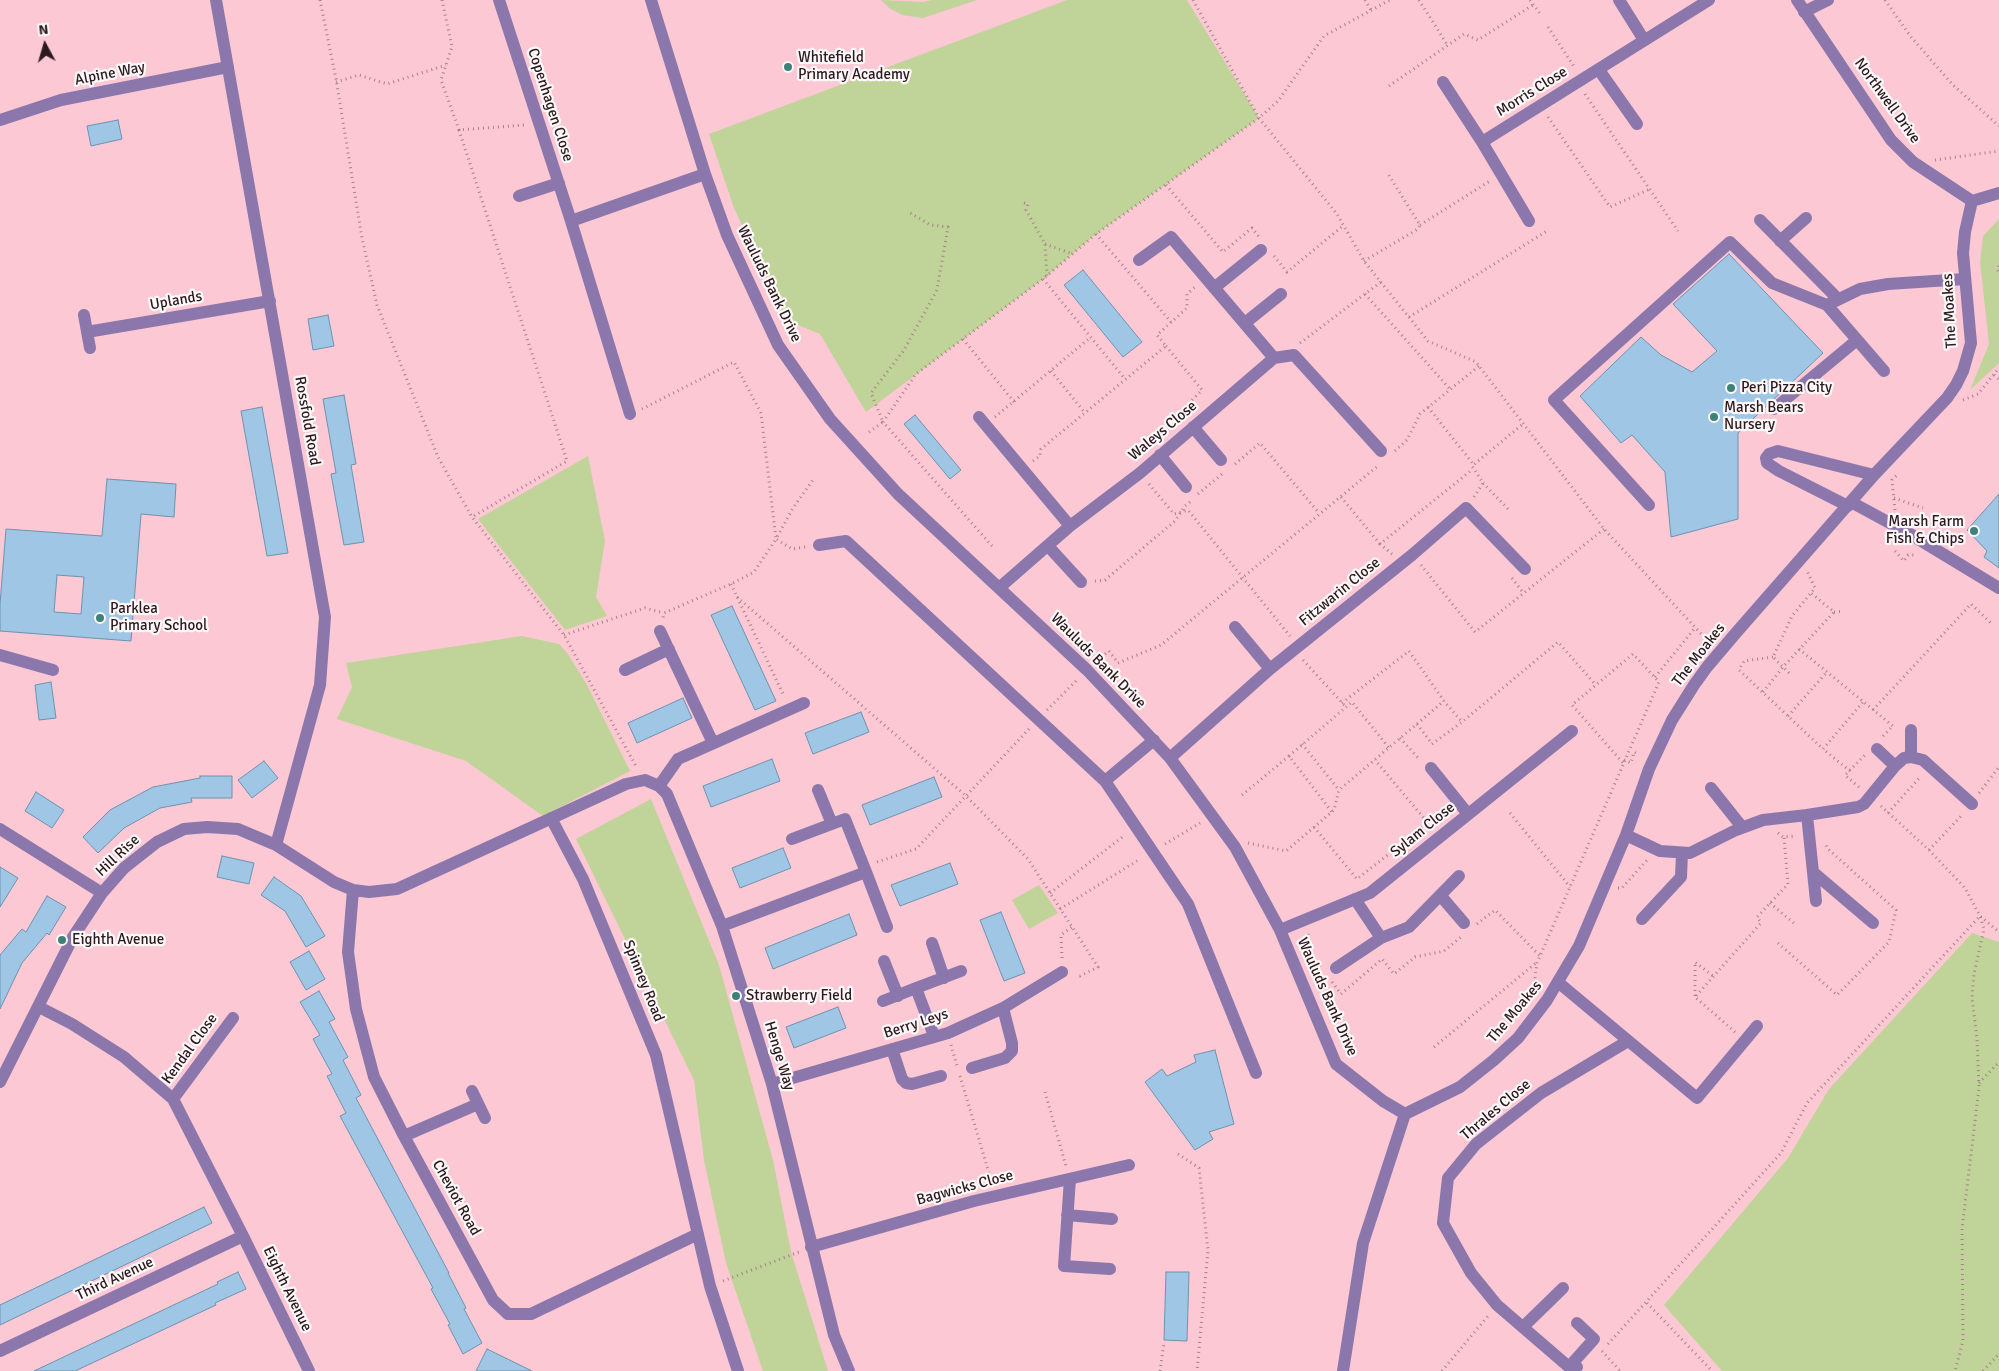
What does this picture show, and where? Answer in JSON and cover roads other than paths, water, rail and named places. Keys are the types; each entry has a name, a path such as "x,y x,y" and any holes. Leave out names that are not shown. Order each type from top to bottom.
{"street":[{"name":"Rossfold Road","path":"216,0 325,617 320,685 276,844"},
{"name":"Copenhagen Close","path":"499,0 538,124 571,220 630,414"},
{"name":"Wauluds Bank Drive","path":"651,0 705,174 727,235 778,345 830,419 898,494 1087,670 1170,758 1235,847 1280,930 1336,1064 1383,1101 1405,1114"},
{"path":"1619,0 1644,40"},
{"name":"Morris Close","path":"1482,142 1600,70 1709,0"},
{"name":"Northwell Drive","path":"1797,0 1892,140 1913,162 1972,201"},
{"path":"1804,12 1828,0"},
{"name":"Alpine Way","path":"0,120 61,100 228,67"},
{"path":"1600,70 1637,124"},
{"path":"1443,82 1482,142 1529,221"},
{"path":"571,220 705,174"},
{"path":"519,196 559,183"},
{"path":"1972,201 1999,193"},
{"name":"The Moakes","path":"1405,1114 1460,1087 1518,1038 1543,1005 1559,983 1579,946 1626,835 1650,769 1672,720 1707,667 1874,475 1947,398 1963,371 1971,343 1963,253 1964,232 1972,201"},
{"path":"1780,240 1806,218"},
{"path":"1760,220 1780,240 1833,302 1857,340 1884,371"},
{"path":"1139,260 1171,237 1274,358 1294,355 1387,451"},
{"path":"1649,505 1554,400 1730,242 1772,283 1833,302 1860,289 1888,284 1965,279"},
{"path":"1210,283 1261,250"},
{"path":"1245,324 1281,294"},
{"name":"Uplands","path":"87,332 270,301"},
{"path":"84,315 90,348"},
{"path":"1774,408 1857,340"},
{"name":"Waleys Close","path":"999,588 1070,526 1140,473 1274,358"},
{"path":"982,421 1070,526"},
{"path":"1193,427 1221,460"},
{"path":"1874,475 1778,451 1769,454 1766,458 1767,464 1779,471 1889,523 1999,588"},
{"path":"1160,456 1186,486"},
{"name":"Fitzwarin Close","path":"1170,758 1270,669 1402,564 1466,508 1525,569"},
{"path":"819,545 846,541 1105,781 1188,904 1256,1073"},
{"path":"1048,546 1081,582"},
{"path":"1235,627 1270,669"},
{"path":"660,631 713,743"},
{"path":"625,670 669,649"},
{"path":"0,655 53,670"},
{"path":"352,890 369,892 397,888 626,784 645,780 659,786 678,759 804,703"},
{"path":"1911,730 1911,757"},
{"name":"Sylam Close","path":"1280,930 1370,893 1572,731"},
{"path":"1105,781 1154,740"},
{"path":"1872,751 1895,766"},
{"path":"1626,835 1660,851 1690,853 1742,827 1763,820 1807,815 1864,804 1895,766 1904,758 1911,757 1923,760 1972,804"},
{"path":"1428,767 1468,814"},
{"name":"Henge Way","path":"659,786 667,794 722,926 772,1084 834,1335 849,1371"},
{"path":"1711,788 1742,827"},
{"path":"818,790 832,824"},
{"path":"1807,815 1816,901"},
{"name":"Spinney Road","path":"551,818 584,879 656,1055 710,1286 738,1371"},
{"path":"792,839 845,819 887,927"},
{"name":"Hill Rise","path":"0,1082 73,937 102,893 124,868 156,842 184,829 207,827 238,830 276,844 334,882 352,890"},
{"path":"0,829 102,893"},
{"path":"1642,919 1680,877 1682,852"},
{"path":"722,926 866,872"},
{"path":"1813,872 1873,923"},
{"path":"1329,972 1380,938 1409,927 1459,876"},
{"name":"Cheviot Road","path":"352,890 348,952 356,1009 374,1077 493,1300 508,1314 530,1314 698,1234"},
{"path":"1440,895 1468,928"},
{"path":"1355,899 1380,938"},
{"path":"932,943 944,978"},
{"path":"884,960 898,996"},
{"path":"883,1001 961,971"},
{"name":"Berry Leys","path":"772,1084 948,1032 1003,1008 1062,972"},
{"path":"1559,983 1697,1098 1757,1026"},
{"path":"916,988 934,1036"},
{"name":"Eighth Avenue","path":"39,1007 72,1024 124,1057 173,1100 243,1236 308,1371"},
{"path":"972,1068 1005,1058 1012,1051 1012,1043 1003,1008"},
{"name":"Kendal Close","path":"173,1100 233,1018"},
{"name":"Thrales Close","path":"1577,1323 1594,1339 1573,1367 1497,1305 1471,1273 1443,1222 1448,1178 1476,1144 1541,1093 1628,1041"},
{"path":"892,1049 902,1079 906,1083 912,1084 941,1076"},
{"path":"472,1091 485,1118"},
{"path":"404,1136 478,1104"},
{"path":"1343,1371 1362,1244 1405,1114"},
{"name":"Bagwicks Close","path":"811,1247 995,1196 1129,1165"},
{"path":"1070,1179 1064,1266 1110,1269"},
{"path":"1067,1215 1112,1219"},
{"name":"Third Avenue","path":"0,1352 243,1236"},
{"path":"1523,1327 1563,1288"}],"place":[{"name":"Whitefield Primary Academy","path":"788,67"},
{"name":"Peri Pizza City","path":"1731,388"},
{"name":"Marsh Bears Nursery","path":"1714,417"},
{"name":"Marsh Farm Fish & Chips","path":"1974,531"},
{"name":"Parklea Primary School","path":"100,618"},
{"name":"Eighth Avenue","path":"62,940"},
{"name":"Strawberry Field","path":"736,996"}]}
